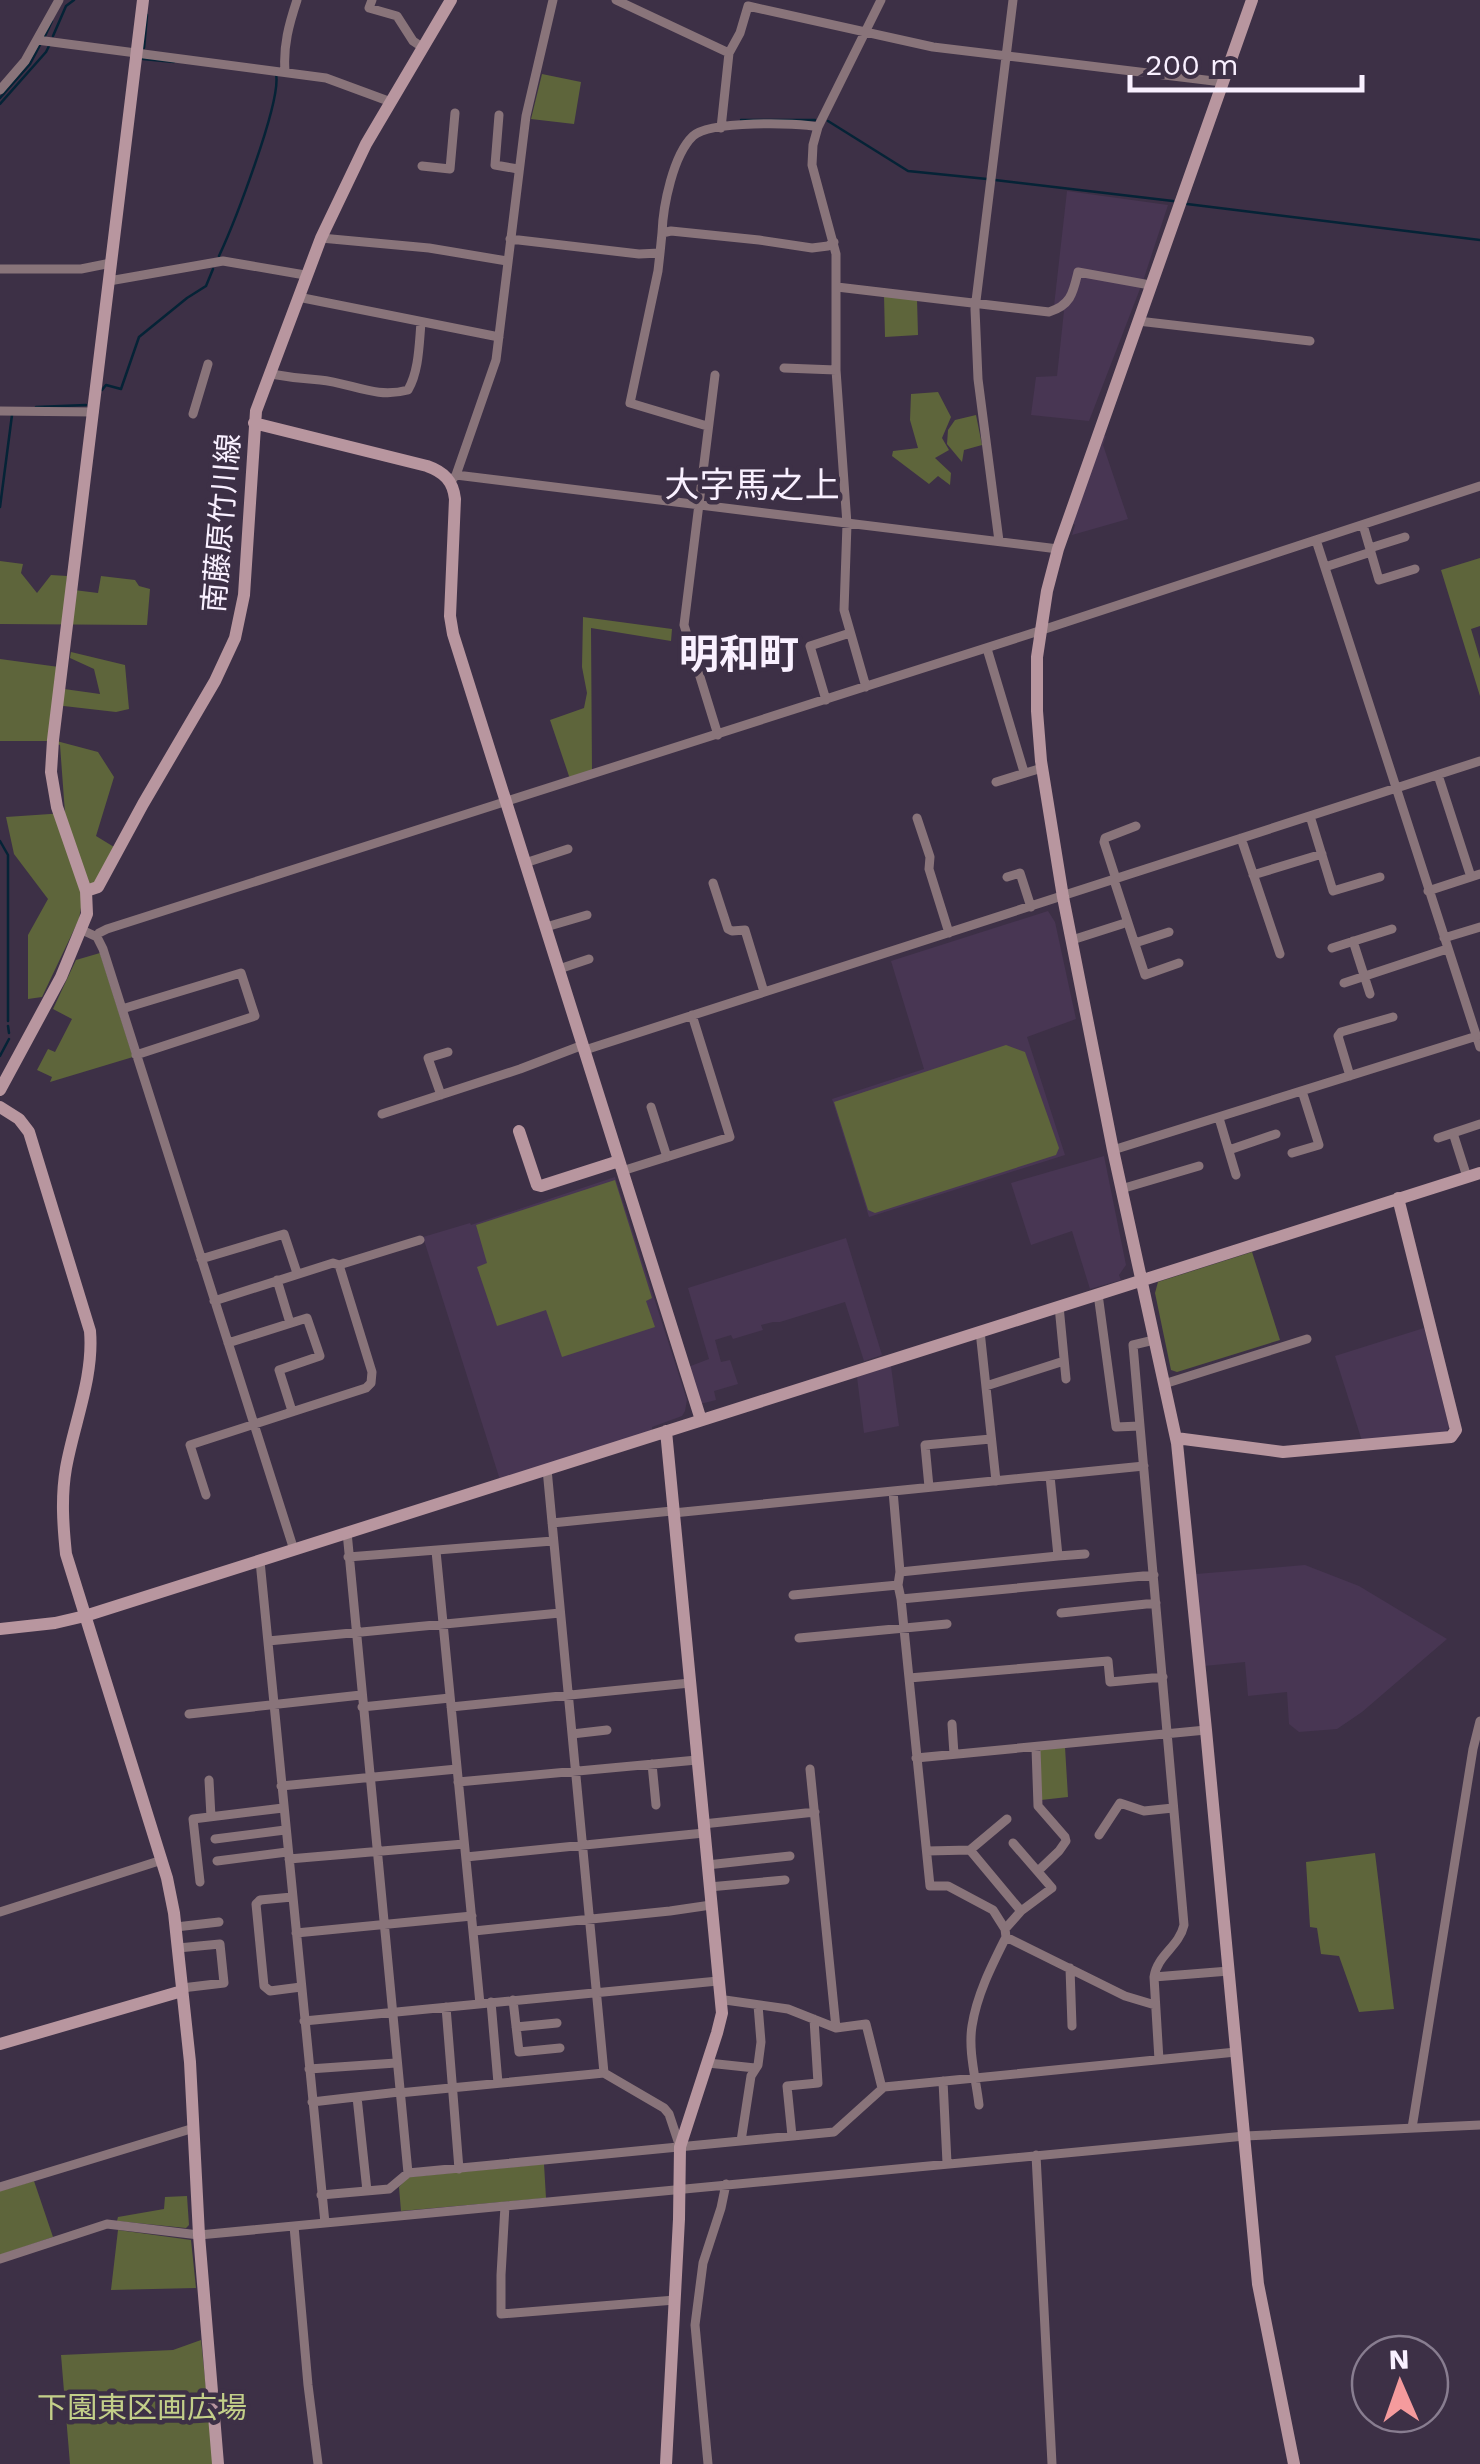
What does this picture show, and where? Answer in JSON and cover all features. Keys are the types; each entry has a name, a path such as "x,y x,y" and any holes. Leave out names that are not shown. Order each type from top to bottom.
{"street":[{"path":"0,90 39,40 56,5 46,0"},
{"path":"0,1090 46,1008 87,914 86,891 57,807 50,772 143,0"},
{"path":"285,72 286,32 297,0"},
{"path":"372,0 369,8 397,16 413,41 422,47"},
{"name":"南藤原竹川線","path":"86,891 98,888 215,681 235,638 244,595 256,411 321,238 366,144 451,0"},
{"path":"553,0 526,116 496,360 453,479 451,625 701,1420"},
{"path":"866,687 844,610 847,524 836,370 834,242 812,165 818,127 880,0"},
{"path":"999,540 978,379 975,309 1013,0"},
{"path":"1252,0 1058,548 1040,632 1036,690 1042,768 1063,897 1176,1438 1261,2303 1294,2464"},
{"path":"622,2 726,53"},
{"path":"721,124 726,53 740,33 748,6 761,4 933,46 1222,82"},
{"path":"39,40 326,78 390,102"},
{"path":"422,166 450,169 456,114"},
{"path":"499,115 495,165 518,169"},
{"path":"707,426 630,403 654,289 663,211 682,154 698,131 721,124 802,123 818,127"},
{"path":"662,233 812,248 834,242"},
{"path":"321,238 429,248 507,262"},
{"path":"510,239 640,254 660,252"},
{"path":"109,282 223,261 305,276"},
{"path":"0,270 81,270 111,264"},
{"path":"837,286 1049,312 1068,303 1078,272 1150,285"},
{"path":"298,297 499,337"},
{"path":"1138,320 1310,341"},
{"path":"271,374 390,395 408,390 416,366 421,322"},
{"path":"194,414 208,364"},
{"path":"784,368 836,370"},
{"path":"714,375 684,625 718,735"},
{"path":"0,411 94,412"},
{"path":"254,423 427,466 453,479 1058,548"},
{"path":"96,937 107,929 1040,632 1480,486"},
{"path":"1363,525 1379,580 1415,569"},
{"path":"1325,567 1406,537"},
{"path":"1316,540 1480,1047"},
{"path":"826,700 810,646 850,633"},
{"path":"988,652 1024,772"},
{"path":"382,1114 1478,762 1480,776"},
{"path":"996,782 1042,768"},
{"path":"1428,891 1476,875 1438,775"},
{"path":"1310,816 1333,891 1380,877"},
{"path":"917,818 950,933"},
{"path":"1136,826 1105,838 1104,842 1134,943 1145,974 1179,963"},
{"path":"1241,838 1280,954"},
{"path":"526,863 568,849"},
{"path":"1254,875 1322,854"},
{"path":"1007,876 1020,874 1031,907"},
{"path":"713,883 728,930 745,930 764,992"},
{"path":"546,927 587,914"},
{"path":"1072,940 1122,924"},
{"path":"1444,938 1480,927"},
{"path":"1332,948 1392,929"},
{"path":"82,930 96,937 103,949 294,1550"},
{"path":"1134,943 1169,932"},
{"path":"1353,941 1370,994"},
{"path":"1344,983 1448,949"},
{"path":"559,968 589,959"},
{"path":"122,1009 240,973 255,1016 136,1055"},
{"path":"1468,1011 1480,1007"},
{"path":"520,1132 540,1186 667,1157 730,1137 692,1015"},
{"path":"1350,1076 1338,1036 1392,1017"},
{"path":"1113,1150 1477,1036"},
{"path":"441,1095 428,1058 448,1052"},
{"path":"1292,1153 1319,1146 1302,1092"},
{"path":"0,1107 29,1132 90,1331 90,1362 66,1469 62,1511 66,1554 170,1888 191,2072 199,2236 218,2464"},
{"path":"651,1107 667,1157"},
{"path":"1219,1118 1236,1175"},
{"path":"1438,1138 1480,1124"},
{"path":"0,1628 85,1616 1474,1175 1453,1133"},
{"path":"1229,1150 1276,1134"},
{"path":"1121,1189 1199,1166"},
{"path":"1176,1438 1283,1452 1451,1438 1456,1430 1398,1198"},
{"path":"202,1260 284,1234 298,1274"},
{"path":"214,1300 333,1262 339,1265 420,1240"},
{"path":"206,1495 190,1445 335,1399 371,1383 372,1372 339,1265"},
{"path":"277,1280 290,1323"},
{"path":"1098,1294 1116,1427 1140,1426"},
{"path":"1059,1306 1066,1379"},
{"path":"228,1343 307,1318 320,1356 279,1370 292,1411"},
{"path":"980,1331 996,1481"},
{"path":"1164,1384 1307,1338"},
{"path":"1154,1340 1133,1345 1183,1930 1158,1962 1154,1977 1159,2060"},
{"path":"986,1386 1064,1361"},
{"path":"666,1431 721,2021 680,2147"},
{"path":"929,1488 925,1446 991,1439"},
{"path":"552,1523 1144,1466"},
{"path":"547,1469 604,2073"},
{"path":"1050,1476 1058,1556"},
{"path":"893,1491 898,1584 930,1886 948,1886 993,1910 1005,1933 1126,1996 1156,2005"},
{"path":"347,1532 408,2173"},
{"path":"348,1557 553,1541"},
{"path":"436,1550 472,1916 498,2083"},
{"path":"900,1572 1085,1554"},
{"path":"260,1560 325,2223"},
{"path":"901,1599 1154,1574"},
{"path":"792,1595 898,1584"},
{"path":"1061,1613 1156,1603"},
{"path":"268,1641 560,1613"},
{"path":"800,1638 946,1624"},
{"path":"0,1637 16,1628"},
{"path":"910,1678 1108,1661 1110,1682 1162,1677"},
{"path":"189,1714 274,1705 451,1702 568,1695 690,1683"},
{"path":"1412,2128 1480,1722"},
{"path":"952,1724 954,1754"},
{"path":"572,1734 608,1730"},
{"path":"916,1758 1206,1730"},
{"path":"1036,1748 1038,1806 1066,1842 1038,1870"},
{"path":"458,1782 697,1760"},
{"path":"652,1764 656,1805"},
{"path":"281,1786 457,1769"},
{"path":"810,1769 836,2028"},
{"path":"209,1780 211,1816"},
{"path":"1099,1835 1120,1803 1144,1811 1173,1808"},
{"path":"200,1882 193,1819 283,1808"},
{"path":"466,1857 815,1812"},
{"path":"927,1850 970,1850 1006,1820"},
{"path":"215,1839 285,1830"},
{"path":"978,2105 972,2027 983,1984 1005,1933 1021,1912 1052,1888 1013,1843"},
{"path":"218,1861 464,1844"},
{"path":"970,1850 1021,1912"},
{"path":"707,1864 790,1856"},
{"path":"0,1912 162,1860"},
{"path":"709,1887 785,1880"},
{"path":"292,1897 260,1900 256,1904 264,1986 270,1991 301,1988"},
{"path":"474,1932 710,1905"},
{"path":"296,1934 472,1916"},
{"path":"176,1927 219,1922"},
{"path":"0,2044 182,1990 224,1983 220,1944 178,1948"},
{"path":"1070,1968 1072,2026"},
{"path":"1154,1977 1229,1971"},
{"path":"304,2021 718,1980"},
{"path":"720,1997 788,2010 836,2028 866,2024 882,2088"},
{"path":"513,2000 519,2052 560,2048"},
{"path":"741,2141 751,2076 758,2065 761,2042 758,2005"},
{"path":"446,2007 459,2169"},
{"path":"792,2136 787,2086 818,2083 814,2019"},
{"path":"516,2026 558,2022"},
{"path":"321,2195 389,2189 408,2173 834,2132 882,2088 1236,2052"},
{"path":"309,2070 396,2062"},
{"path":"708,2063 755,2068"},
{"path":"312,2102 604,2073 670,2114 680,2147 680,2189 666,2464"},
{"path":"943,2081 946,2163"},
{"path":"357,2097 366,2191"},
{"path":"0,2259 107,2224 199,2236 1245,2136 1480,2125"},
{"path":"0,2188 194,2128"},
{"path":"1036,2155 1052,2464"},
{"path":"708,2464 695,2325 703,2263 726,2184"},
{"path":"506,2206 501,2314 675,2300"},
{"path":"294,2226 318,2464"}],"shaded area":[{"path":"1067,191 1168,205 1089,421 1031,415 1036,377 1057,376 1064,311 1054,306"},
{"path":"1102,436 1106,436 1103,445 1128,519 1072,535 1072,523"},
{"path":"1048,911 1055,922 1076,1019 1027,1037 1065,1155 869,1217 832,1099 924,1069 891,961"},
{"path":"1104,1156 1126,1265 1119,1275 1121,1280 1090,1289 1072,1231 1031,1245 1011,1183"},
{"path":"615,1177 687,1400 685,1411 682,1416 652,1427 652,1431 500,1480 423,1237"},
{"path":"846,1238 882,1355 864,1361 845,1302 761,1325 763,1330 733,1339 731,1335 715,1340 721,1362 730,1360 738,1384 714,1391 716,1400 700,1404 688,1367 709,1359 688,1288"},
{"path":"1424,1328 1449,1427 1446,1432 1362,1441 1335,1356"},
{"path":"891,1366 899,1426 864,1433 857,1377"},
{"path":"1305,1565 1359,1586 1447,1639 1337,1729 1299,1732 1289,1724 1287,1692 1248,1696 1245,1662 1204,1666 1196,1574"}],"green space":[{"path":"542,74 581,82 574,124 531,119"},
{"path":"884,295 917,299 918,335 885,337"},
{"path":"938,392 951,417 942,438 949,450 935,458 951,473 950,485 938,476 929,484 892,456 893,451 918,448 910,420 911,394"},
{"path":"976,415 982,445 964,450 962,462 947,444 948,430 955,420"},
{"path":"1480,558 1480,626 1471,629 1480,659 1480,696 1441,570"},
{"path":"0,561 23,564 21,573 37,593 51,575 67,576 66,589 98,593 101,576 135,580 139,586 150,589 147,625 0,624"},
{"path":"583,617 672,629 671,641 591,628 592,772 570,779 550,720 584,708 587,693 582,667"},
{"path":"71,652 125,665 129,709 116,712 55,705 49,739 98,752 114,777 96,836 114,847 94,885 83,896 79,919 42,997 28,999 28,935 48,899 14,854 6,817 65,813 60,745 47,741 0,741 0,659 59,667 57,688 100,694 94,669 70,658"},
{"path":"100,953 133,1057 50,1082 52,1077 37,1070 48,1049 55,1052 72,1019 53,1009 76,960"},
{"path":"1006,1045 1025,1052 1059,1148 1056,1155 875,1213 868,1210 834,1102"},
{"path":"615,1180 652,1298 646,1301 655,1327 562,1357 546,1310 497,1326 477,1267 487,1263 476,1225"},
{"path":"1252,1252 1280,1340 1177,1372 1171,1370 1155,1293 1158,1282"},
{"path":"1065,1747 1068,1797 1041,1800 1040,1749"},
{"path":"1375,1853 1394,2009 1359,2012 1339,1956 1321,1954 1317,1928 1310,1927 1306,1862"},
{"path":"544,2164 546,2198 401,2211 399,2187 408,2177"},
{"path":"34,2181 53,2237 0,2255 0,2191"},
{"path":"187,2196 186,2228 117,2221 118,2217 164,2209 165,2197"},
{"path":"118,2230 191,2240 196,2288 111,2290"},
{"name":"下園東区画広場","path":"201,2340 214,2464 70,2464 61,2355 173,2350"}],"waterway":[{"path":"53,36 66,6 74,0"},
{"path":"144,48 147,15"},
{"path":"45,36 52,21"},
{"path":"0,98 30,64 41,43"},
{"path":"0,104 50,44"},
{"path":"143,59 174,62"},
{"path":"219,256 264,136 276,74"},
{"path":"741,120 815,120"},
{"path":"828,121 908,171 987,179"},
{"path":"995,180 1173,201"},
{"path":"1187,204 1480,240"},
{"path":"102,390 106,385 121,389 139,337 206,286 213,269"},
{"path":"36,407 86,405"},
{"path":"0,507 12,415"},
{"path":"0,841 8,855 8,1021"},
{"path":"8,1026 9,1033"},
{"path":"0,1056 9,1039"}],"district":[{"name":"大字馬之上","path":"752,485"},
{"name":"明和町","path":"739,654"}]}
